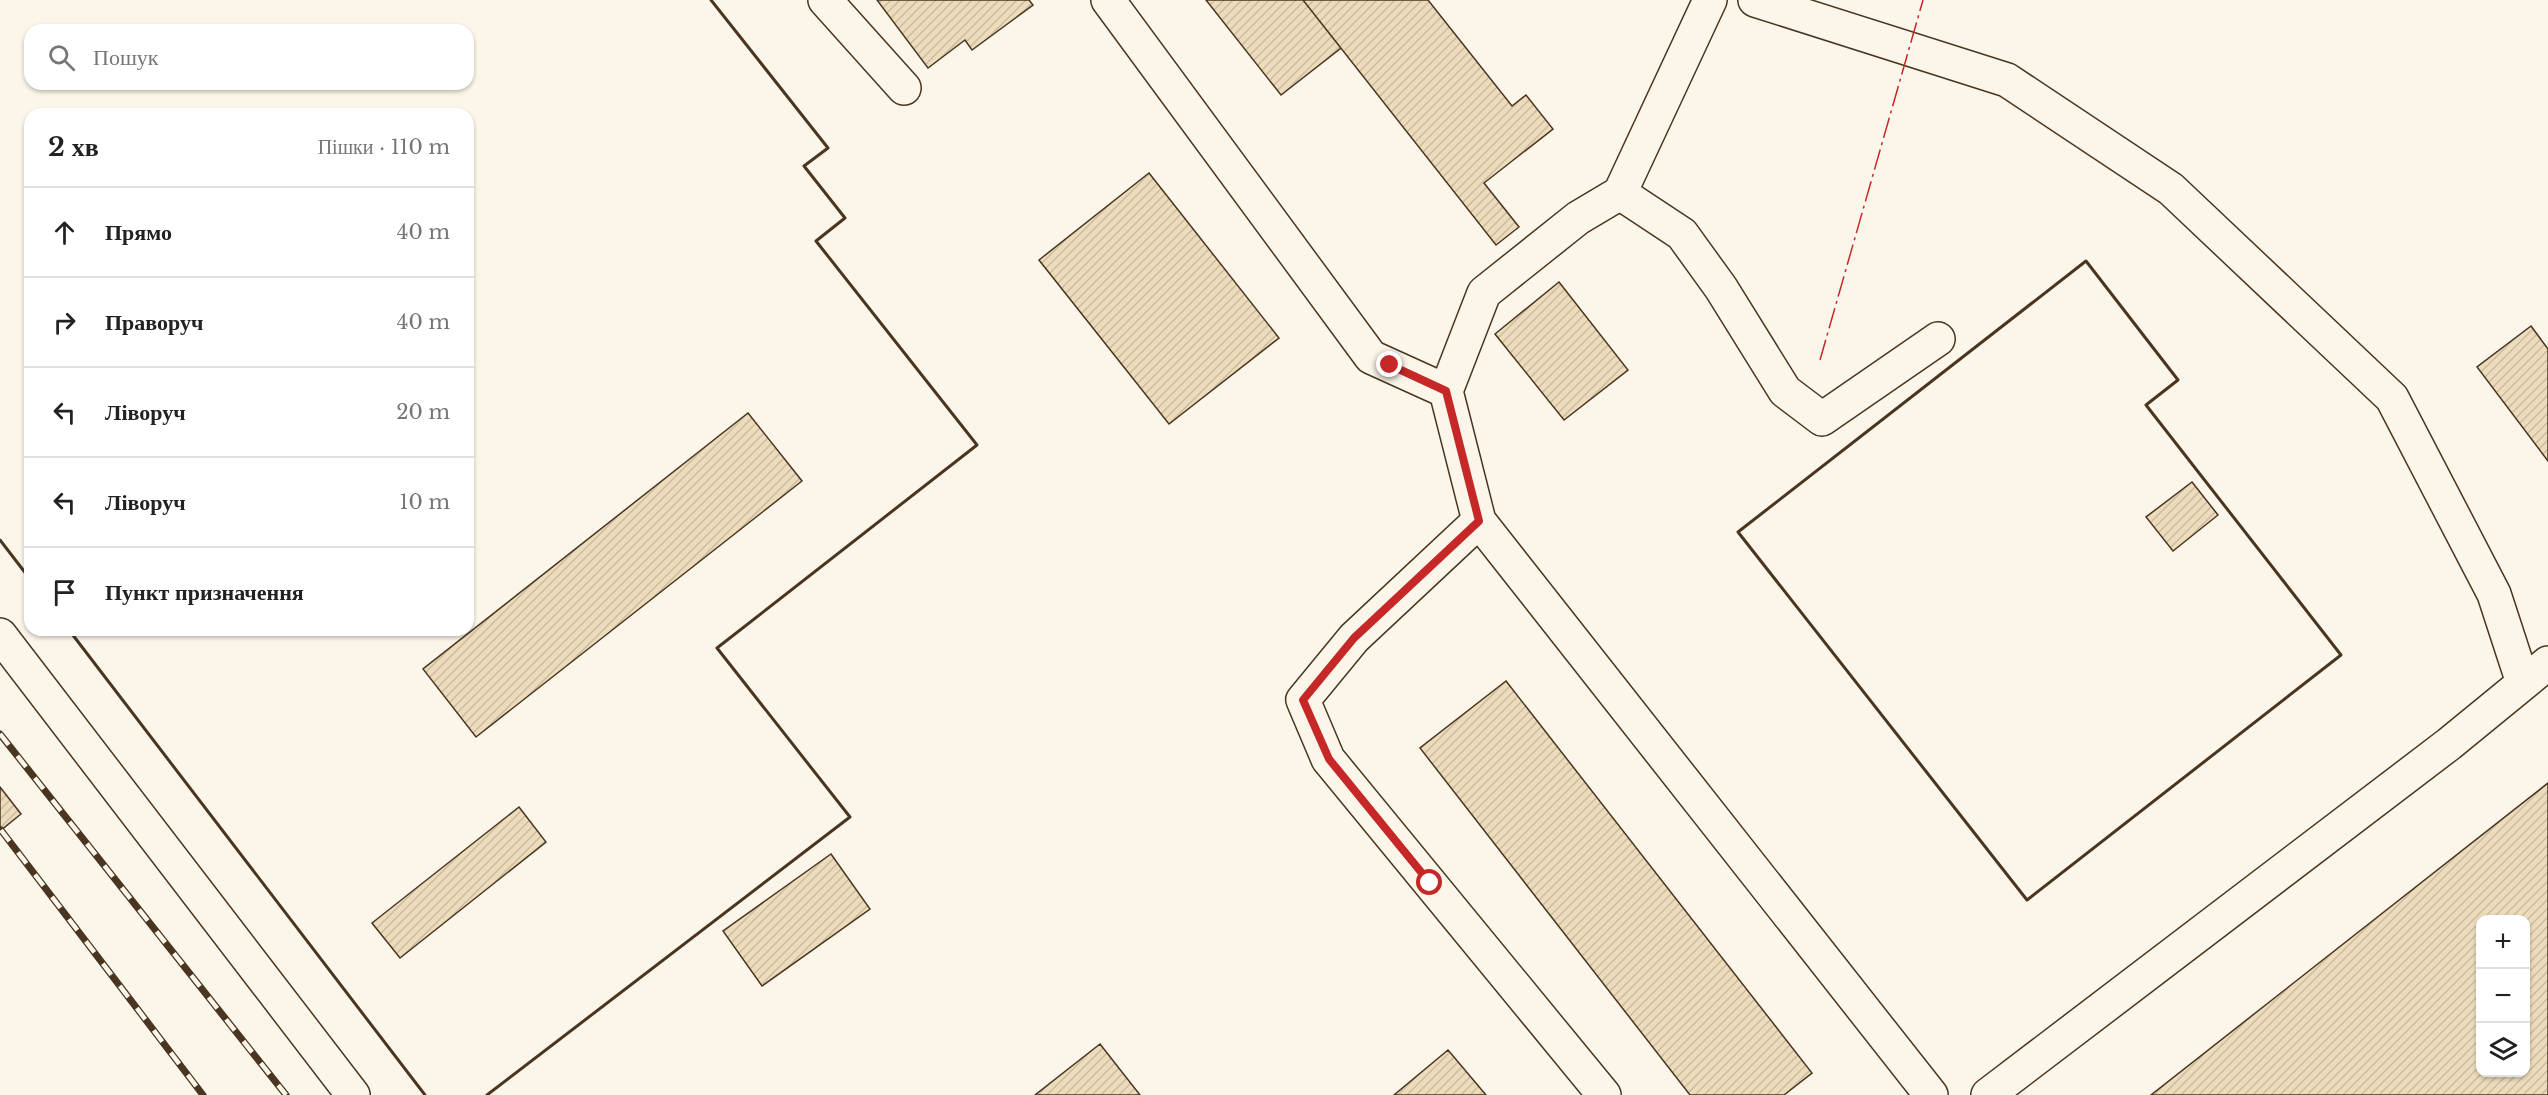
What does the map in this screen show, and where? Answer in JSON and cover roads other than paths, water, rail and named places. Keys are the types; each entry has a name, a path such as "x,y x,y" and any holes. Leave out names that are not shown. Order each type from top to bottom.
{"lane":[{"path":"825,0 904,88"},
{"path":"1108,0 1371,357 1446,391"},
{"path":"1710,0 1620,192 1578,218 1484,293 1446,391 1479,521 1931,1095"},
{"path":"1755,0 2007,80 2171,189 2392,398 2494,594 2523,683"},
{"path":"1620,192 1682,234 1721,288 1785,391 1822,419 1938,339"},
{"path":"1479,521 1354,638 1303,700 1329,759 1604,1095"},
{"path":"0,635 353,1095"},
{"path":"1988,1095 2450,744 2548,663"}],"railway":[{"path":"0,734 286,1095"},
{"path":"1,830 203,1095"}]}
